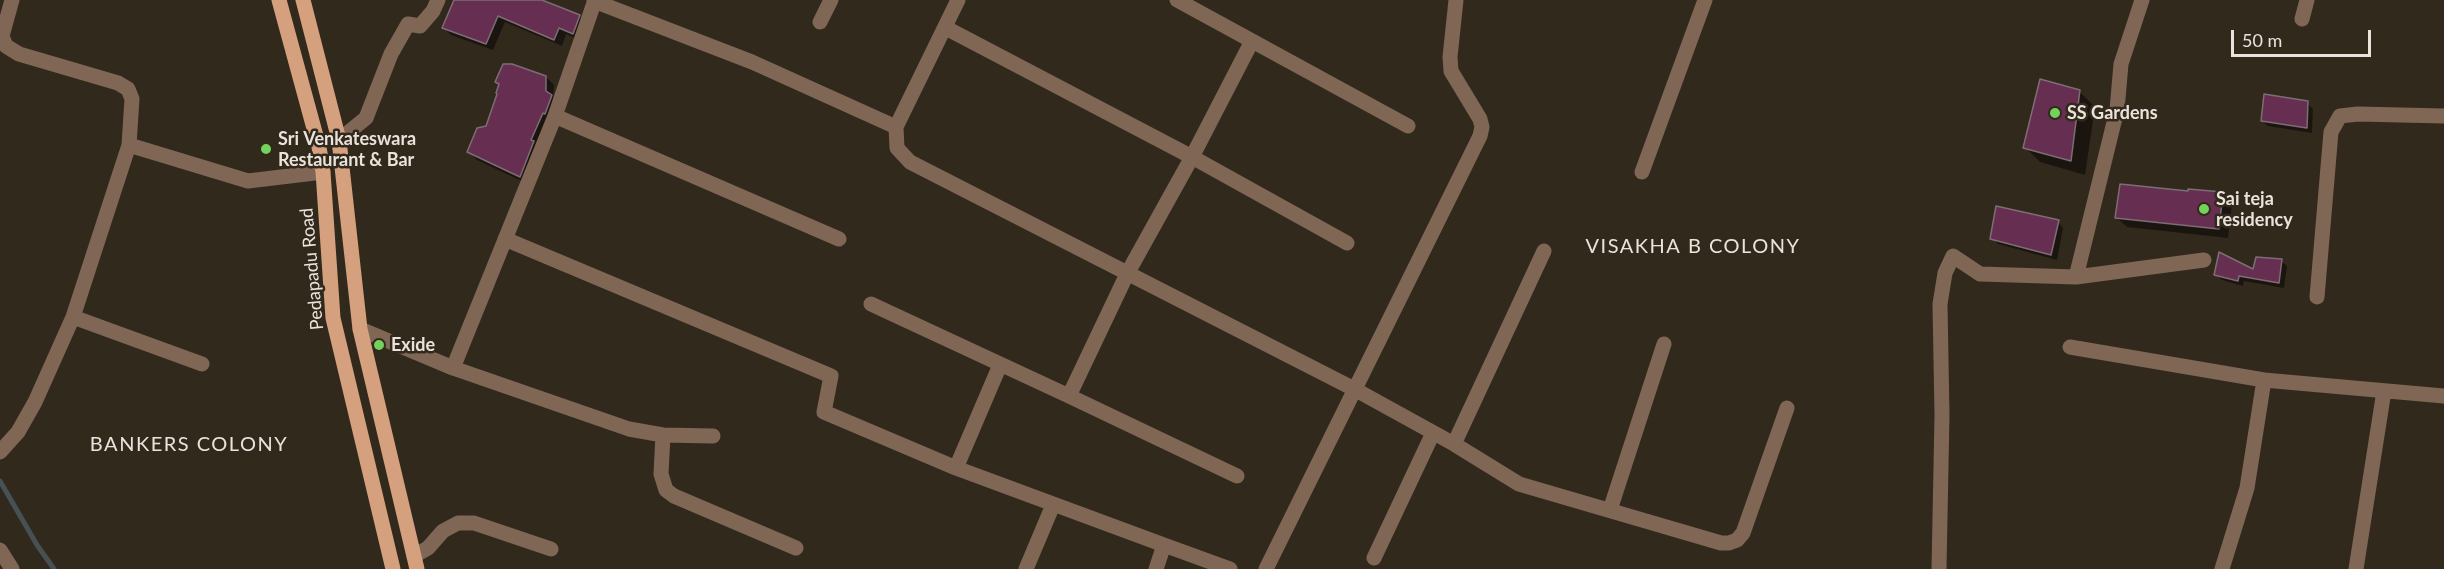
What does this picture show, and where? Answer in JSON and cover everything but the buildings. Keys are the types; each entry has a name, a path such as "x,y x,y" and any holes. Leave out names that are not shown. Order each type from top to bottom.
{"main road":[{"name":"Pedapadu Road","path":"279,0 323,172 333,318 393,569"},
{"path":"303,0 339,140 360,329 416,562"}],"street":[{"path":"0,452 18,432 35,402 73,317 129,145 132,99 128,89 118,83 19,54 6,46 2,36 12,0"},
{"path":"339,140 366,118 391,54 408,24 420,26 433,11 438,0"},
{"path":"820,22 831,0"},
{"path":"958,0 896,127 897,148 910,162 1356,390 1454,444 1519,484 1721,543 1737,540 1743,533 1787,408"},
{"path":"1177,0 1408,126"},
{"path":"1266,569 1480,136 1482,128 1480,119 1451,71 1450,57 1456,0"},
{"path":"1642,172 1705,0"},
{"path":"2076,278 2117,110 2121,64 2142,0"},
{"path":"2301,19 2307,0"},
{"path":"453,368 555,116 595,1 752,62 896,127"},
{"path":"946,28 1192,157 1347,243"},
{"path":"1070,396 1127,274 1192,157 1252,41"},
{"path":"2317,297 2331,132 2340,116 2358,114 2444,116"},
{"path":"555,116 839,239"},
{"path":"129,145 248,181 323,172"},
{"path":"505,239 831,376 824,412 956,468 1230,569"},
{"path":"1454,444 1544,251"},
{"path":"1939,569 1942,415 1940,304 1945,273 1953,256 1980,274 2076,278 2204,260"},
{"path":"871,304 1237,476"},
{"path":"73,317 202,364"},
{"path":"360,329 453,368 629,429 663,435 713,436"},
{"path":"1610,510 1664,344"},
{"path":"2070,347 2264,380 2444,396"},
{"path":"956,468 1000,365"},
{"path":"2222,569 2247,488 2264,380"},
{"path":"2356,569 2384,391"},
{"path":"1374,558 1433,433"},
{"path":"663,435 661,474 666,490 674,496 796,548"},
{"path":"1026,569 1053,505"},
{"path":"416,562 443,531 458,523 474,523 551,549"},
{"path":"1156,569 1164,545"},
{"path":"0,550 12,569"}],"waterway":[{"path":"0,481 37,545 54,569"}],"place":[{"name":"SS Gardens","path":"2055,113"},
{"name":"Sri Venkateswara Restaurant & Bar","path":"266,149"},
{"name":"Sai teja residency","path":"2204,209"},
{"name":"Exide","path":"379,345"}],"district":[{"name":"VISAKHA B COLONY","path":"1693,247"},
{"name":"BANKERS COLONY","path":"189,445"}]}
